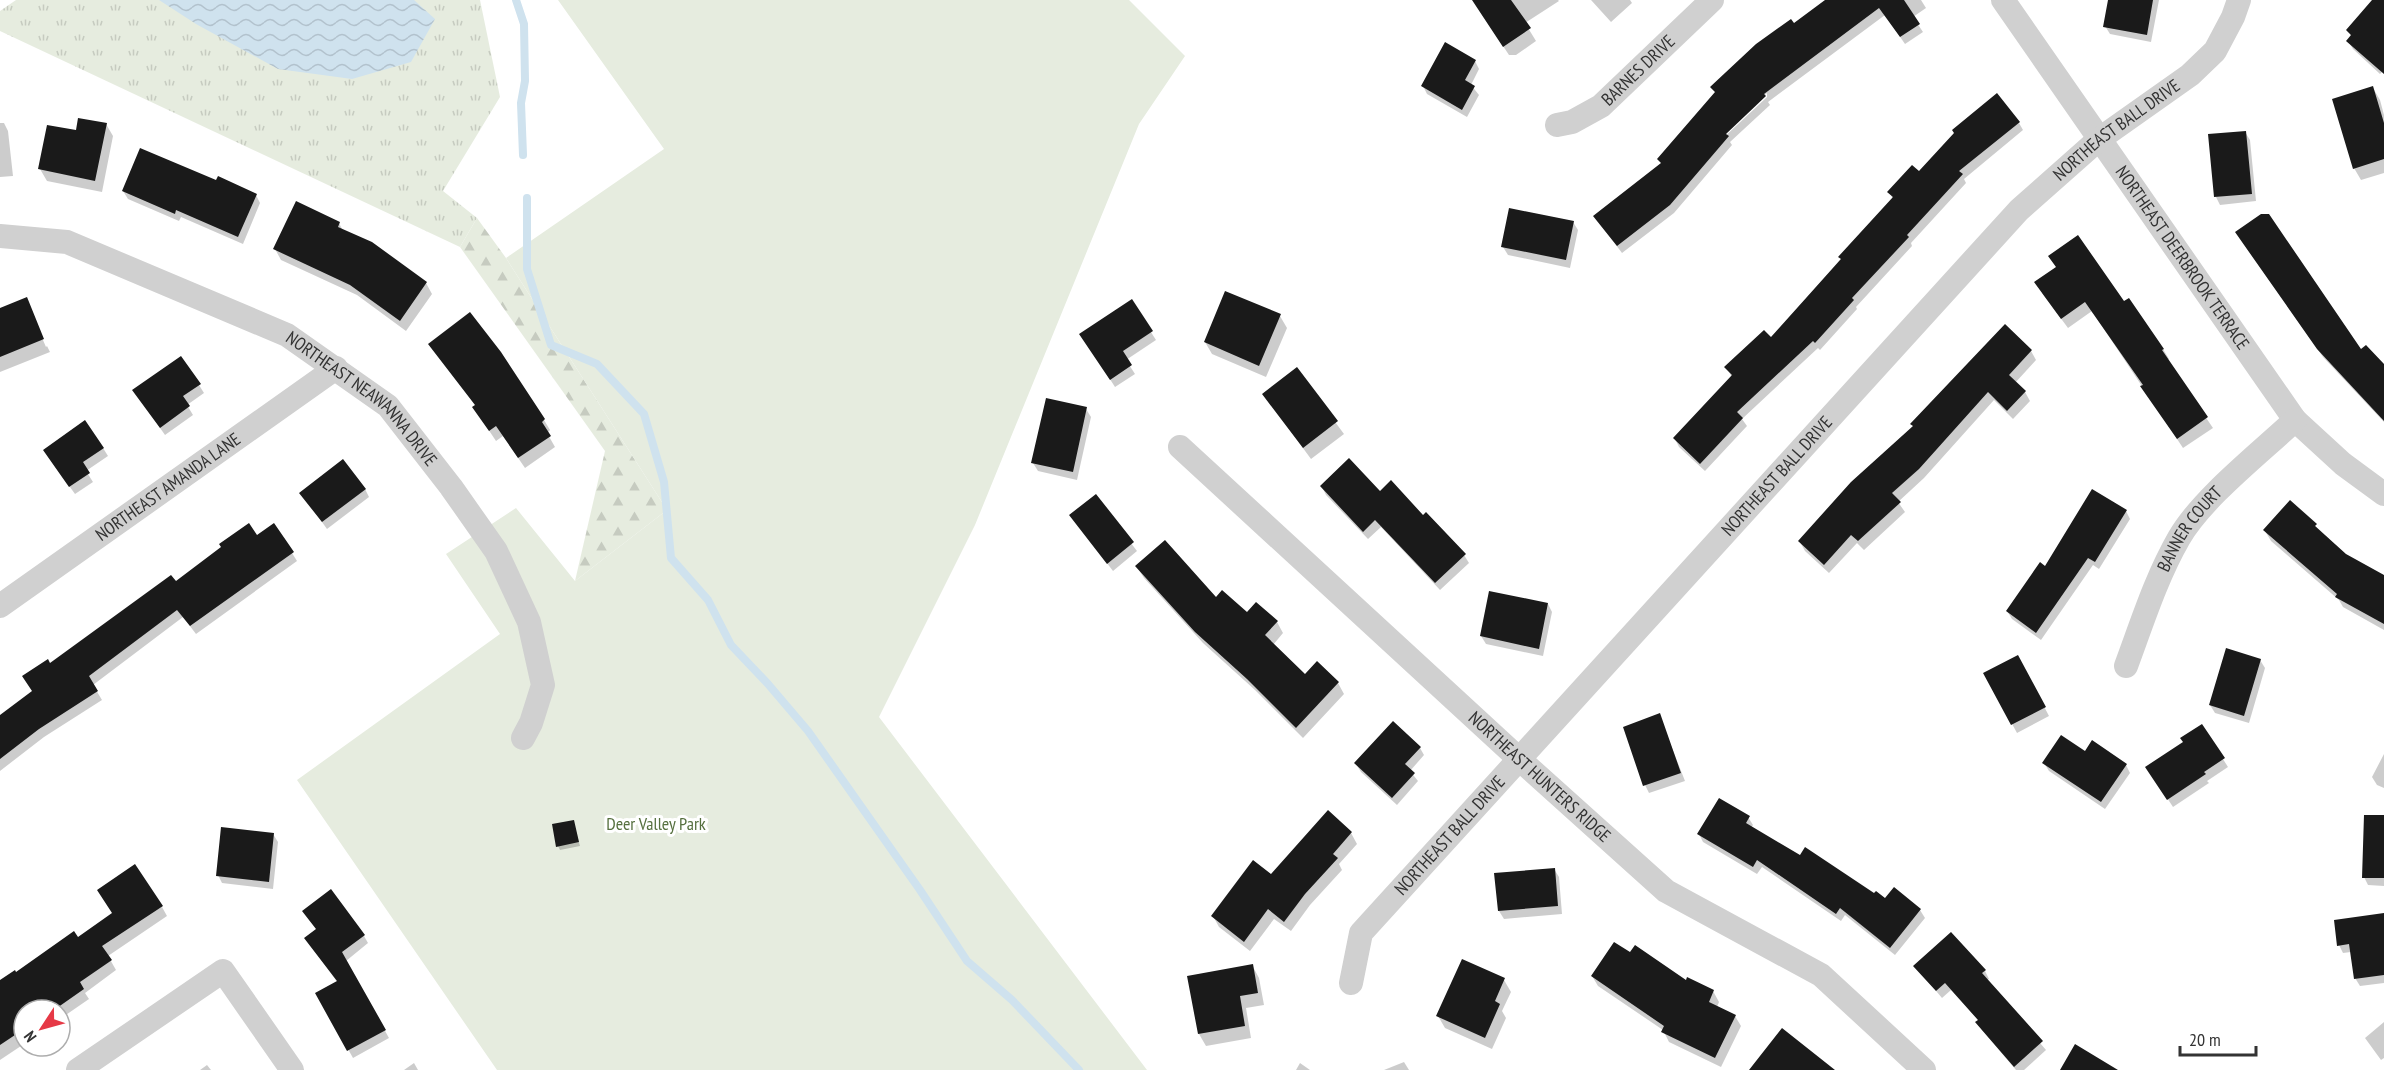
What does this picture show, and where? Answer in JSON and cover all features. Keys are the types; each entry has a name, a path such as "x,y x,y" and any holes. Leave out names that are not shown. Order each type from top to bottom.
{"street":[{"name":"BARNES DRIVE","path":"1557,125 1572,122 1601,106 1712,0"},
{"name":"NORTHEAST DEERBROOK TERRACE","path":"2003,0 2098,140 2295,420 2343,464 2384,494"},
{"name":"NORTHEAST BALL DRIVE","path":"1351,983 1360,933 1518,758 2019,210 2098,140 2190,75 2216,51 2239,0"},
{"name":"NORTHEAST NEAWANNA DRIVE","path":"0,236 67,242 287,335 388,405 452,487 496,551 528,622 543,685 531,723 523,738"},
{"name":"NORTHEAST AMANDA LANE","path":"0,606 336,368"},
{"name":"BANNER COURT","path":"2126,666 2160,577 2180,537 2208,501 2295,420"},
{"name":"NORTHEAST HUNTERS RIDGE","path":"1180,447 1666,891 1821,975 1924,1070"},
{"path":"78,1070 223,971 292,1070"}],"green space":[{"path":"16,0 480,0 500,97 443,191 477,218 460,247 0,31 0,11"},
{"name":"Deer Valley Park","path":"558,0 1129,0 1185,56 1139,124 975,525 879,717 1147,1070 497,1070 297,780 500,634 446,554 516,508 575,581 667,510 506,258 664,149"},
{"path":"477,218 506,258 667,510 575,581 605,451 460,247"}],"water":[{"path":"159,0 414,0 435,19 411,62 352,79 278,69 196,24"}],"building":[{"path":"1472,0 1511,0 1531,28 1503,47"},
{"path":"1825,0 1904,0 1920,24 1900,37 1879,8 1764,94 1766,96 1726,134 1729,136 1670,205 1617,246 1593,216 1661,163 1657,159 1715,92 1710,87 1756,44 1791,19 1794,23"},
{"path":"2108,0 2153,0 2147,35 2103,27"},
{"path":"2372,0 2384,0 2384,74 2346,41 2351,35 2346,30"},
{"path":"1445,42 1476,60 1465,80 1475,86 1462,110 1421,86"},
{"path":"2373,86 2384,123 2384,159 2353,169 2332,99"},
{"path":"1997,93 2020,122 1959,171 1963,174 1852,298 1854,300 1815,343 1813,341 1737,412 1743,418 1700,464 1673,438 1732,375 1724,367 1764,330 1771,337 1841,259 1838,257 1893,197 1887,192 1912,165 1919,171 1954,133 1952,130"},
{"path":"78,118 107,123 95,181 38,169 47,125 76,130"},
{"path":"2246,131 2252,194 2214,197 2208,134"},
{"path":"140,148 216,180 218,176 257,194 238,237 176,210 175,214 122,191"},
{"path":"296,201 340,222 338,227 372,242 427,282 400,321 350,285 273,249"},
{"path":"1509,208 1574,221 1566,260 1501,247"},
{"path":"2261,214 2269,214 2361,349 2366,345 2384,364 2384,421 2317,349 2235,232"},
{"path":"2078,235 2124,301 2129,298 2208,417 2177,439 2140,386 2143,385 2085,302 2061,319 2034,282 2056,267 2048,256"},
{"path":"1225,291 1281,314 1259,366 1204,342"},
{"path":"27,297 44,339 0,357 0,308"},
{"path":"1132,299 1153,331 1123,351 1132,365 1110,380 1079,334"},
{"path":"470,312 501,352 545,419 542,422 551,436 518,458 496,426 489,431 472,407 475,405 428,344"},
{"path":"2005,324 2032,350 2009,375 2026,391 2007,411 1988,392 1919,469 1892,493 1901,502 1858,541 1851,535 1824,565 1798,541 1851,482 1913,426 1910,424"},
{"path":"181,356 201,384 183,396 190,406 160,428 132,390"},
{"path":"1297,367 1338,421 1303,448 1262,394"},
{"path":"1046,398 1087,407 1073,472 1031,463"},
{"path":"85,420 104,448 83,462 90,473 69,487 43,450"},
{"path":"1349,458 1380,491 1391,480 1423,515 1426,512 1466,554 1435,583 1375,520 1363,532 1320,486"},
{"path":"343,459 366,489 322,522 299,493"},
{"path":"2092,489 2127,510 2095,562 2088,558 2036,633 2006,611 2040,562 2045,566"},
{"path":"1096,494 1134,542 1107,564 1069,515"},
{"path":"2290,500 2346,554 2384,575 2384,624 2335,597 2337,594 2263,530"},
{"path":"249,523 257,535 274,523 294,552 190,626 177,610 89,676 98,691 39,729 0,759 0,715 32,691 22,676 48,659 50,663 171,575 176,581 221,547 219,544"},
{"path":"1165,540 1216,597 1222,590 1247,612 1256,602 1278,621 1265,635 1305,674 1317,661 1339,682 1296,728 1195,632 1135,566"},
{"path":"1489,591 1548,603 1539,649 1480,636"},
{"path":"2226,648 2261,659 2244,716 2209,705"},
{"path":"2018,655 2046,707 2011,725 1983,673"},
{"path":"1660,713 1681,773 1643,786 1623,727"},
{"path":"1393,721 1421,747 1405,764 1415,773 1392,798 1354,763"},
{"path":"2202,724 2225,758 2204,772 2206,774 2167,800 2145,767 2183,742 2180,738"},
{"path":"2061,735 2085,751 2092,740 2127,764 2101,802 2042,763"},
{"path":"1719,798 1750,816 1746,823 1800,855 1805,847 1874,893 1876,891 1885,898 1894,887 1921,909 1890,948 1840,908 1836,914 1757,860 1753,867 1697,834"},
{"path":"1328,810 1352,832 1333,854 1338,858 1305,894 1284,922 1268,909 1244,942 1211,916 1253,860 1271,874"},
{"path":"2364,815 2384,815 2384,878 2362,878"},
{"path":"574,820 579,842 556,847 552,824"},
{"path":"221,827 274,833 269,882 216,876"},
{"path":"135,864 163,906 102,946 112,960 80,982 84,989 71,998 12,998 12,1037 0,1045 0,980 15,970 16,972 74,931 78,937 112,913 97,890"},
{"path":"1555,868 1558,906 1498,911 1494,873"},
{"path":"331,889 365,935 342,952 386,1030 347,1051 315,993 337,981 304,938 316,929 302,911"},
{"path":"2384,913 2384,975 2354,979 2349,944 2337,946 2334,920"},
{"path":"1951,932 1986,970 1982,973 2043,1041 2014,1067 1975,1022 1978,1020 1945,983 1936,991 1913,966"},
{"path":"1614,942 1630,952 1635,945 1686,980 1687,977 1714,990 1709,1002 1736,1015 1715,1058 1661,1032 1664,1026 1591,976"},
{"path":"1462,959 1505,978 1495,1001 1500,1004 1485,1038 1436,1016"},
{"path":"1253,964 1258,993 1240,996 1245,1026 1198,1034 1187,976"},
{"path":"1782,1028 1835,1070 1749,1070"},
{"path":"2075,1044 2118,1070 2060,1070"}],"waterway":[{"path":"516,0 524,24 525,81 521,103 523,155"},
{"path":"527,198 527,269 551,345 597,364 644,414 664,482 671,558 708,600 731,645 808,731 967,961 1012,1000 1079,1070"}]}
